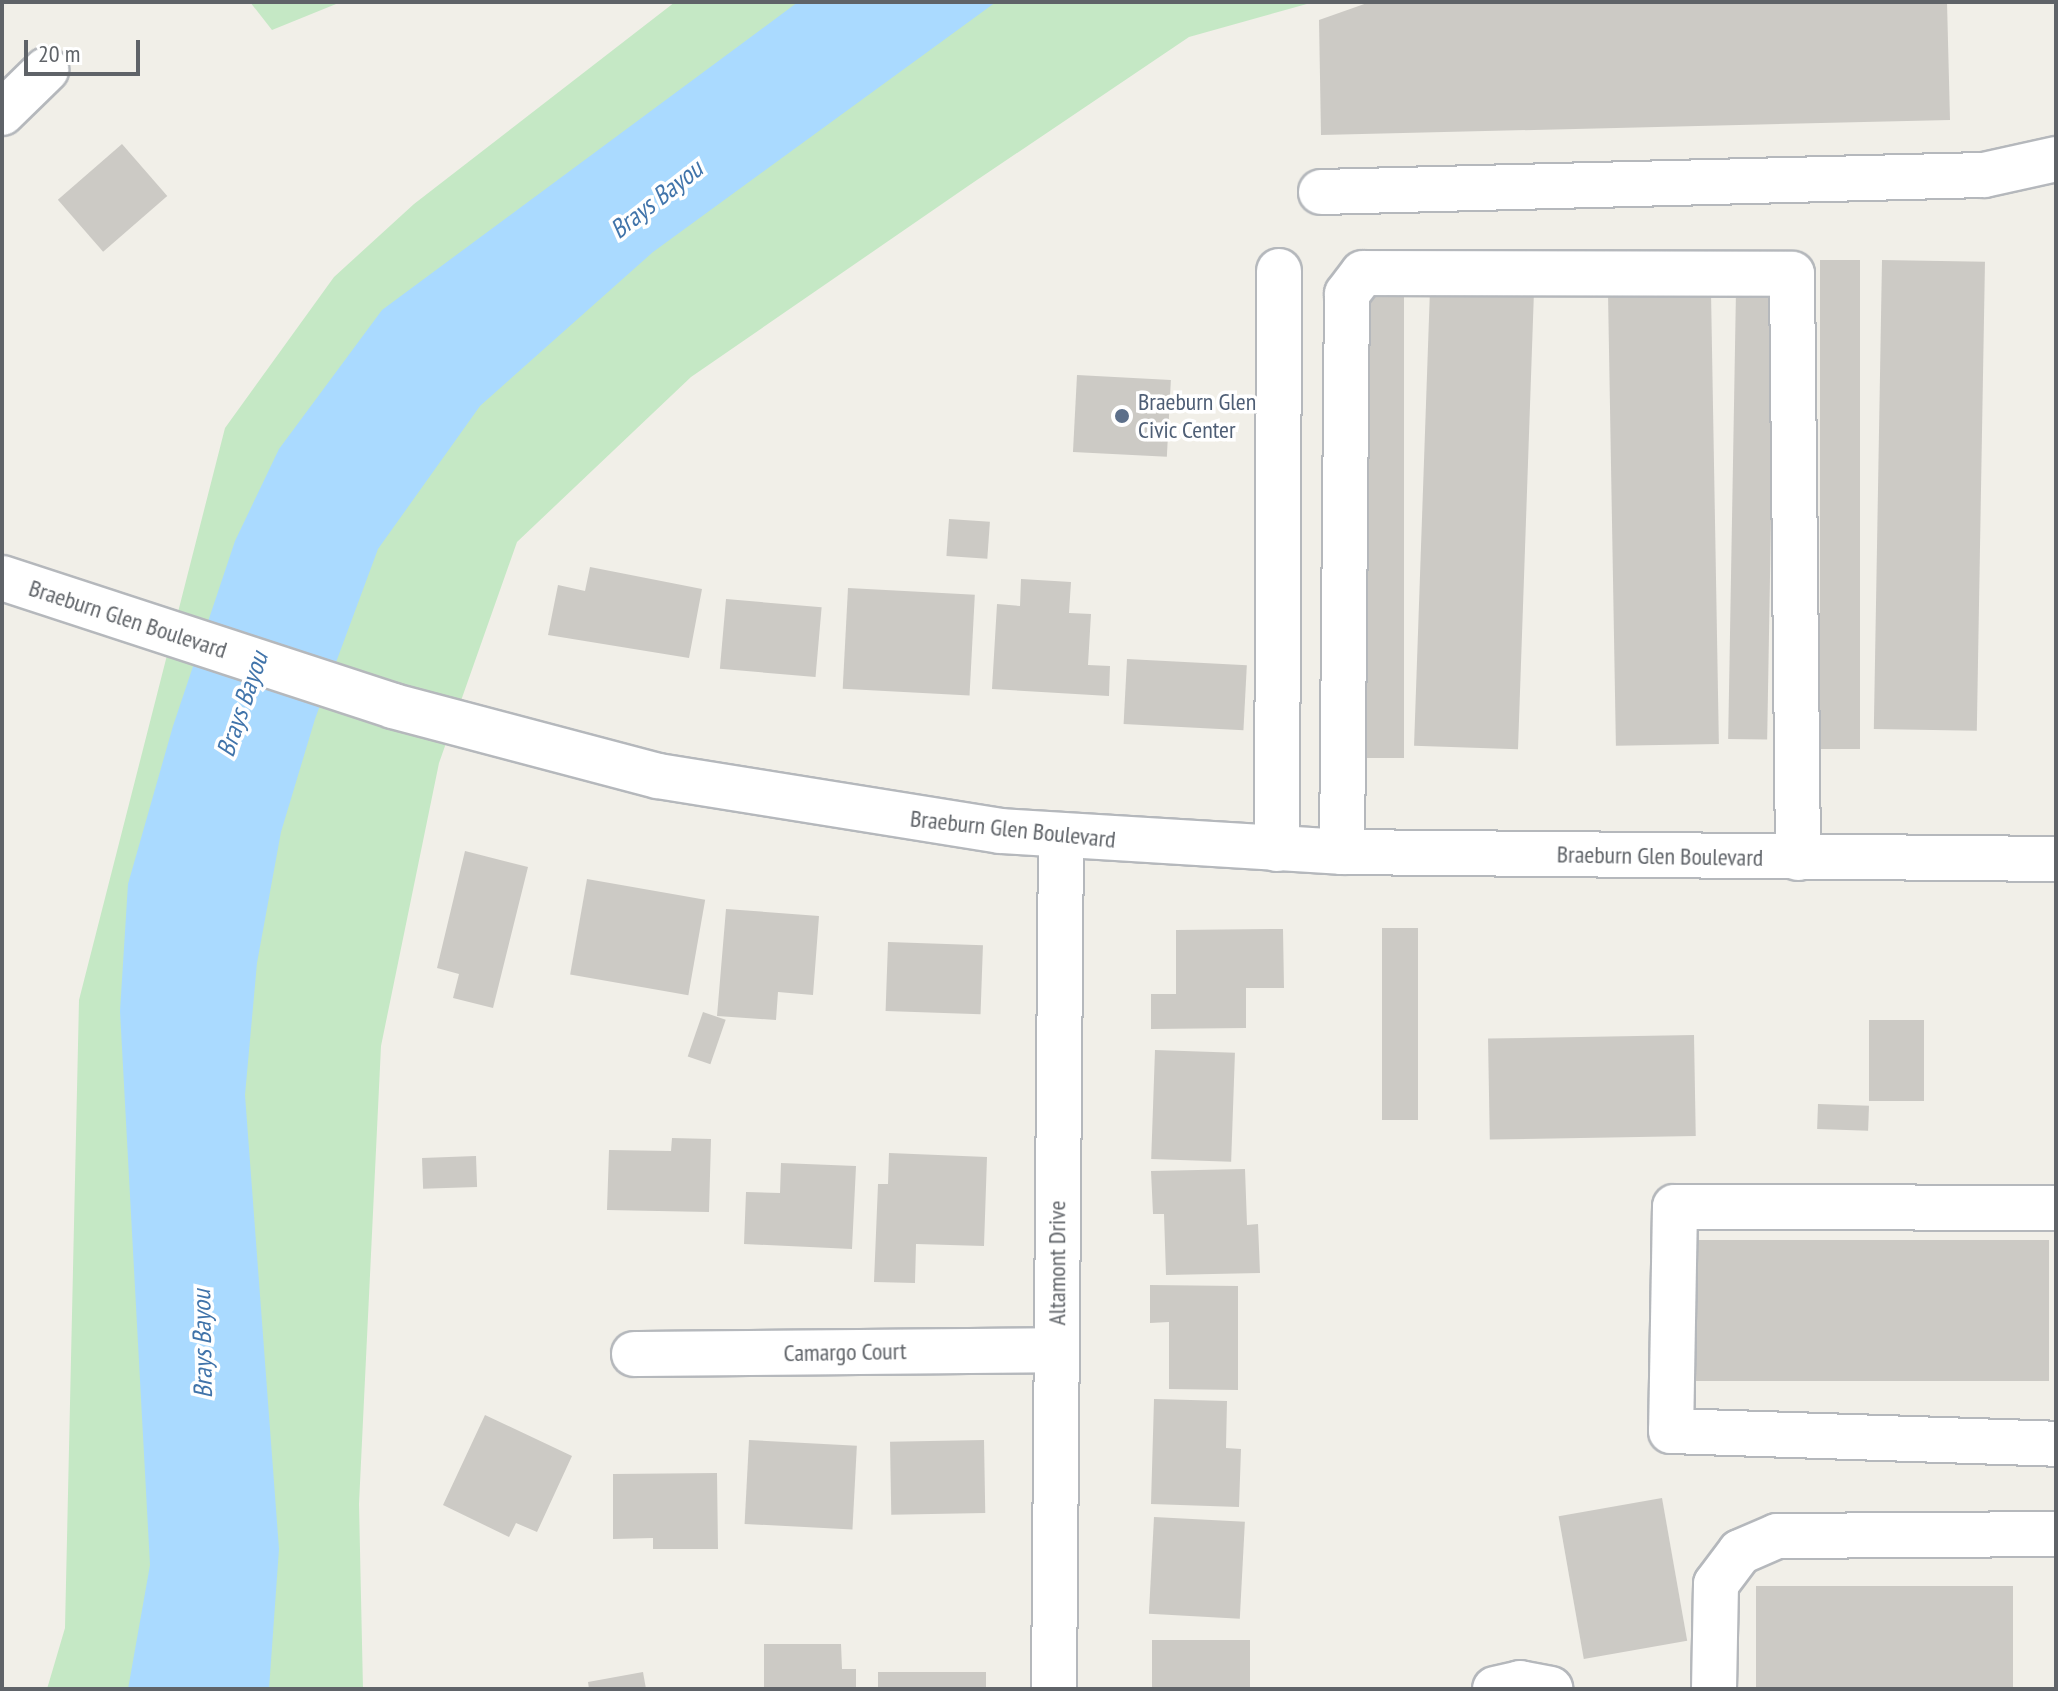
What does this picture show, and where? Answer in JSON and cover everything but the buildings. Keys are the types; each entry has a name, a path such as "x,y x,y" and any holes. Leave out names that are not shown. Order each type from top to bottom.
{"street":[{"path":"2,113 46,70"},
{"path":"1321,192 1984,175 2056,159"},
{"path":"1277,849 1279,271"},
{"path":"1342,852 1347,294 1363,273 1792,274 1798,858"},
{"name":"Braeburn Glen Boulevard","path":"2,578 393,706 658,776 773,798 1061,837 1277,849 2056,859"},
{"name":"Altamont Drive","path":"1054,1689 1061,837"},
{"path":"2056,1208 1675,1207 1671,1431 2056,1444"},
{"name":"Camargo Court","path":"634,1354 1057,1350"},
{"path":"1714,1689 1716,1584 1740,1552 1777,1536 2056,1534"},
{"path":"1495,1689 1520,1683 1550,1689"}],"green space":[{"path":"250,2 341,2 272,30"},
{"path":"675,2 1314,2 1189,37 971,184 691,377 517,542 439,763 381,1046 359,1504 363,1689 47,1689 65,1628 79,1000 225,428 334,277 414,204"}],"water":[{"name":"Brays Bayou","path":"798,2 996,2 653,252 480,406 378,549 315,719 281,832 257,963 245,1095 279,1549 269,1689 128,1689 150,1565 120,1011 128,884 173,726 235,541 279,449 382,310"}],"place":[{"name":"Braeburn Glen Civic Center","path":"1122,416"}]}
